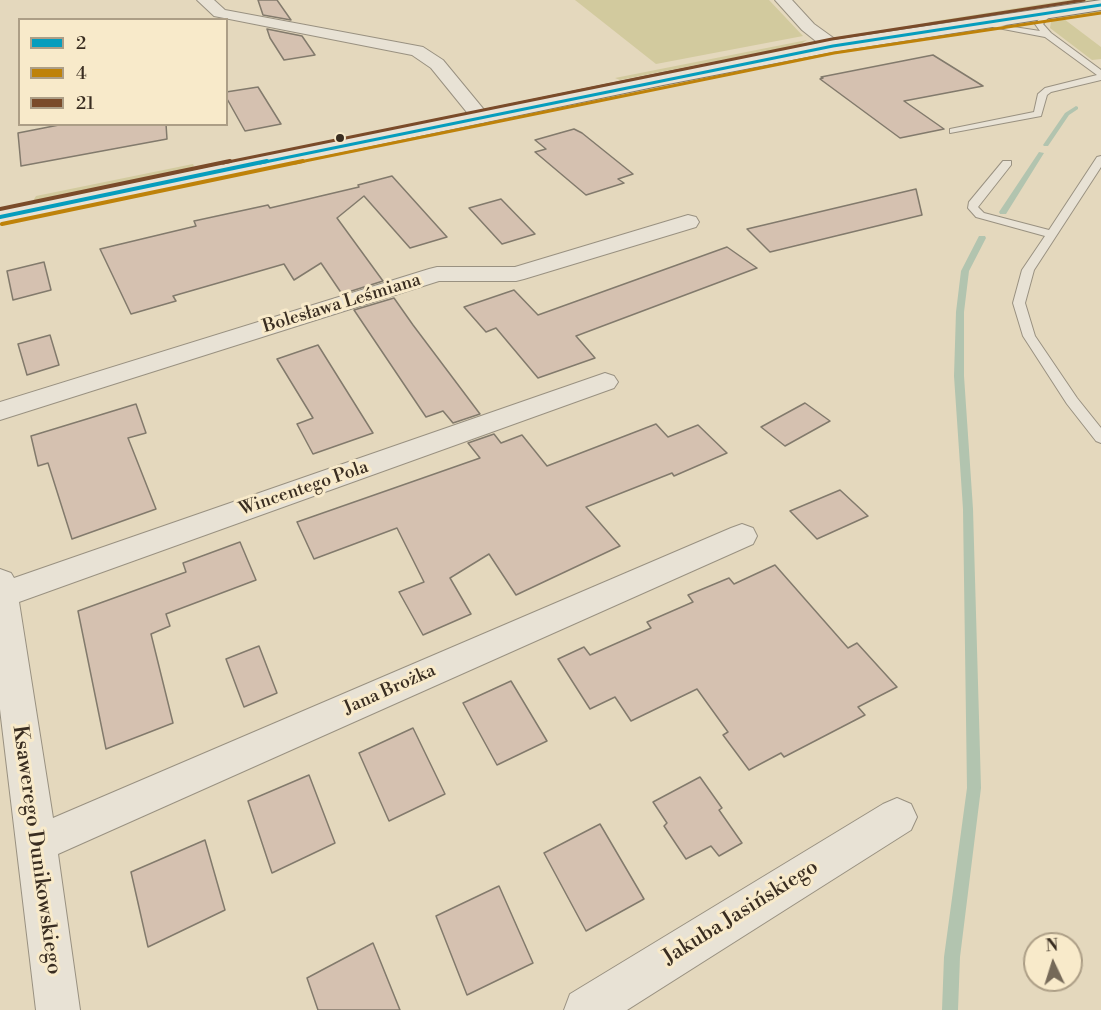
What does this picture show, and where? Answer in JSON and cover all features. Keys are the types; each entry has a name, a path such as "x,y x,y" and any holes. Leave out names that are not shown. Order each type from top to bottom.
{"main road":[{"path":"0,217 832,46 1101,5"}],"street":[{"path":"205,0 216,11 241,18 417,51 437,64 481,117"},
{"path":"783,0 808,27 832,46"},
{"name":"Bolesława Leśmiana","path":"0,411 437,274 516,274 688,222"},
{"name":"Wincentego Pola","path":"1,589 605,382"},
{"name":"Jana Brożka","path":"37,844 742,536"},
{"name":"Ksawerego Dunikowskiego","path":"1,589 9,725 37,844 58,1010"},
{"name":"Jakuba Jasińskiego","path":"586,1010 897,817"}],"lane":[{"path":"1049,12 1039,24 1048,35 1101,76"},
{"path":"975,23 1017,28 1048,35"},
{"path":"952,131 1038,114 1043,94 1048,90 1101,76"},
{"path":"1101,159 1028,270 1019,303 1029,336 1072,401 1101,438"},
{"path":"1007,163 972,208 980,214 1051,234"}],"shaded area":[{"path":"575,0 769,0 803,36 656,64"},
{"path":"1068,0 1098,0 931,24 929,22"},
{"path":"1101,10 1101,13 1064,19 1101,47 1101,59 1092,60 1050,28 1051,22 1059,17"},
{"path":"807,40 799,45 620,80 615,78"},
{"path":"193,164 194,166 190,169 33,201 36,196"}],"building":[{"path":"258,0 277,0 291,20 263,15"},
{"path":"267,29 302,36 315,55 284,60"},
{"path":"933,55 983,86 904,101 944,129 900,138 820,79 823,78 821,77"},
{"path":"258,87 281,124 245,131 228,101 228,92"},
{"path":"54,126 166,126 167,139 21,166 18,133"},
{"path":"574,129 633,174 618,179 624,183 586,195 535,152 546,149 535,140"},
{"path":"392,176 447,237 410,248 364,196 337,218 383,281 342,294 321,263 294,280 284,264 173,296 176,301 131,314 100,249 196,226 194,221 268,205 270,208 359,187 358,185"},
{"path":"916,189 922,215 770,252 747,229"},
{"path":"501,199 535,234 502,244 469,208"},
{"path":"727,247 757,268 576,336 595,358 538,378 496,328 486,332 464,307 514,290 538,315"},
{"path":"44,262 51,290 13,300 7,271"},
{"path":"394,298 480,414 453,423 443,411 426,417 354,310"},
{"path":"50,335 59,365 27,375 18,344"},
{"path":"318,345 373,433 313,454 297,424 313,418 277,359"},
{"path":"805,403 830,421 785,446 761,427"},
{"path":"136,404 146,433 128,438 156,509 72,539 48,463 38,466 31,436"},
{"path":"656,424 668,437 698,425 727,453 674,476 672,473 586,507 620,546 516,595 489,554 450,578 471,614 423,635 399,592 424,582 397,528 314,559 297,522 480,458 468,443 494,434 501,443 522,435 547,466"},
{"path":"840,490 868,516 817,539 790,511"},
{"path":"240,542 256,580 166,614 170,626 151,634 173,723 106,749 78,611 186,572 183,563"},
{"path":"775,565 848,648 857,643 897,687 858,707 865,715 784,757 781,753 749,770 723,735 728,732 697,689 631,721 615,697 590,709 558,659 584,647 590,655 651,628 647,622 693,602 688,595 729,578 734,584"},
{"path":"259,646 277,693 244,707 226,659"},
{"path":"511,681 547,741 497,765 463,703"},
{"path":"413,728 445,794 389,821 359,753"},
{"path":"309,775 335,843 272,873 248,801"},
{"path":"700,777 722,808 719,810 742,843 719,856 711,846 686,859 664,826 667,823 653,802"},
{"path":"600,824 644,899 586,931 544,853"},
{"path":"205,840 225,910 148,947 131,872"},
{"path":"499,886 533,963 467,995 436,916"},
{"path":"373,943 400,1010 318,1010 307,978"}],"waterway":[{"path":"1046,145 1067,114 1076,108"},
{"path":"1003,212 1041,153"},
{"path":"950,1010 952,957 974,788 968,509 959,376 960,312 965,271 982,238"}],"transit line":[{"name":"21","path":"0,209 661,72 832,39 1084,0"},
{"name":"2","path":"0,217 663,79 833,46 1101,5"},
{"name":"4","path":"2,224 664,86 834,53 1101,13"}]}
